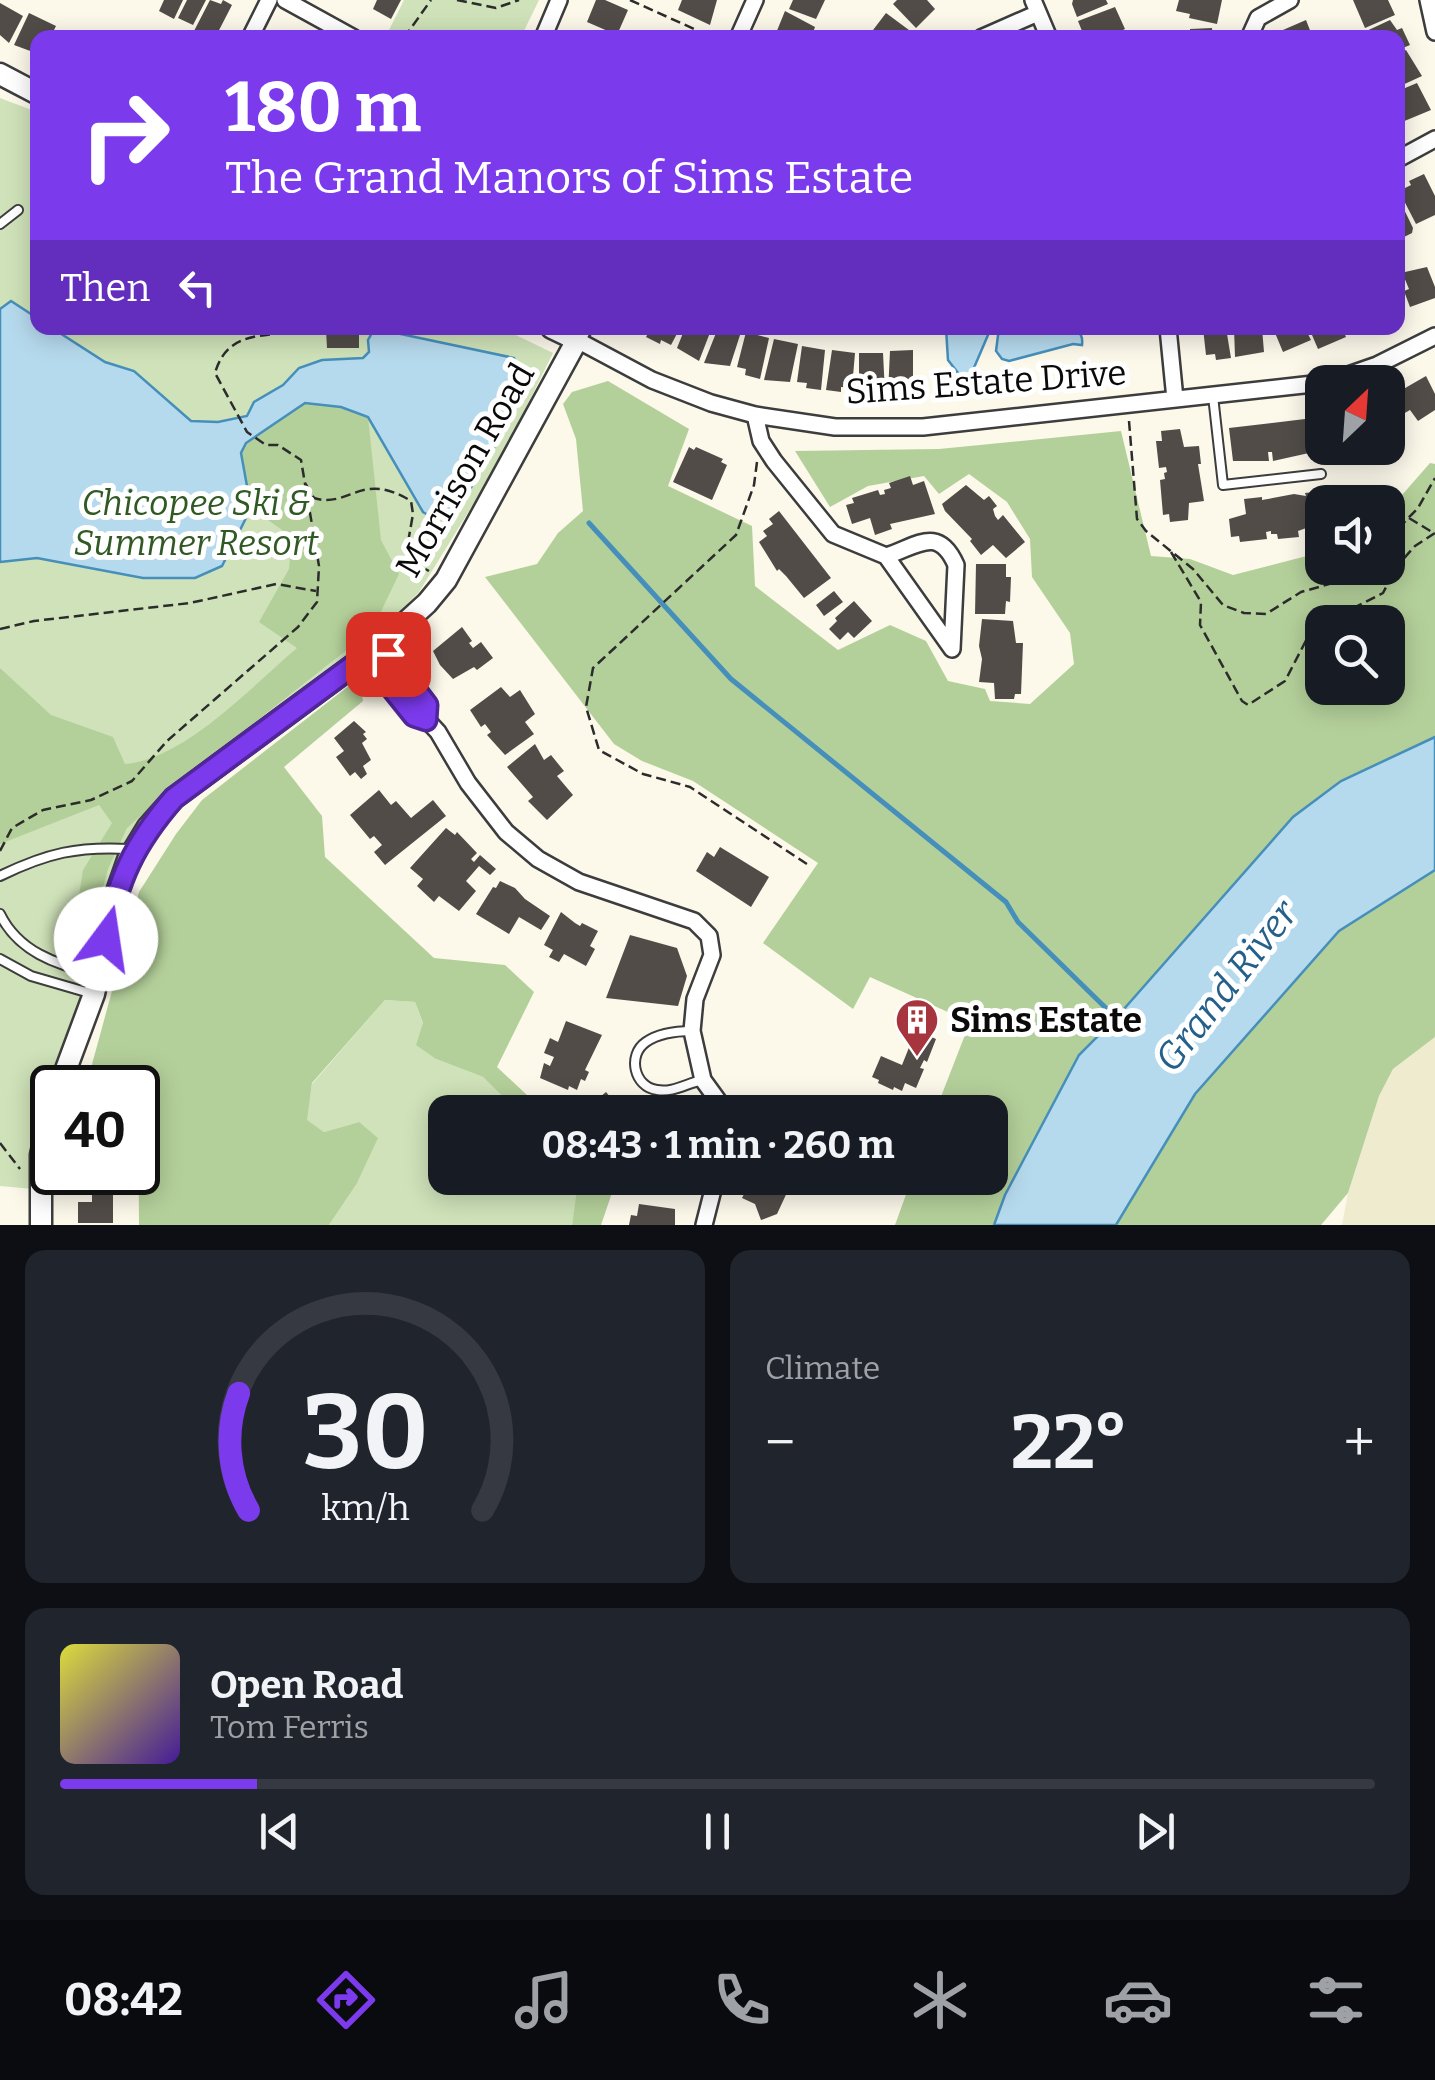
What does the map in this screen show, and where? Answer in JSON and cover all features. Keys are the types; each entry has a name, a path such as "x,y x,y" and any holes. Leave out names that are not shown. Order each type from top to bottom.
{"street":[{"path":"254,30 269,0"},
{"path":"284,0 339,30"},
{"path":"547,30 560,0"},
{"path":"742,30 755,0"},
{"path":"1252,30 1258,18 1290,0"},
{"path":"1428,0 1435,32"},
{"path":"995,30 1036,6 1046,30"},
{"path":"0,74 30,90"},
{"path":"1405,155 1435,139"},
{"name":"Morrison Road","path":"67,1065 96,984 113,903 148,828 174,798 374,650 427,604 456,566 580,335"},
{"name":"Sims Estate Drive","path":"583,335 652,380 711,403 808,424 879,429 1305,385"},
{"path":"1169,335 1174,399"},
{"name":"Sims Estate Drive","path":"1376,365 1435,336"},
{"path":"755,415 761,440 833,534 886,556 952,648 956,565 950,553 941,544 929,541 886,556"},
{"path":"374,650 427,705 426,720 506,832 538,858 579,882 694,921 709,936 712,954 696,999 692,1032 703,1080 714,1095"},
{"path":"41,1195 41,1225"},
{"path":"704,1225 712,1195"}],"lane":[{"path":"0,224 18,210"},
{"path":"1213,396 1223,485 1321,474"},
{"path":"0,876 40,856 88,846 135,849"},
{"path":"0,914 4,931 96,984"},
{"path":"0,959 31,976 96,984"},
{"path":"692,1032 661,1035 644,1042 636,1052 636,1075 642,1084 661,1091 703,1080"}],"path":[{"path":"410,30 431,0"},
{"path":"458,0 496,8 519,0"},
{"path":"630,0 696,30"},
{"path":"0,851 12,828 43,810 91,800 132,781 167,741 298,628 317,602 319,566 300,460 278,444 266,445 246,432 214,373 220,356 232,343 271,335"},
{"path":"1128,404 1137,519 1146,531 1193,568 1224,604 1260,615 1301,592 1326,585"},
{"path":"761,440 754,485 736,535 593,668 586,707 599,750 643,774 690,787 807,864"},
{"path":"1405,521 1418,508 1435,478"},
{"path":"304,482 314,498 327,502 370,488 388,489 411,501 413,514 407,548 418,565 436,575"},
{"path":"1359,605 1383,593 1397,566 1434,533 1408,518"},
{"path":"1170,551 1201,602 1200,625 1242,701 1248,705 1285,681 1305,642"},
{"path":"0,629 34,621 190,603 276,584 318,591"},
{"path":"0,1143 20,1169"}],"shaded area":[{"path":"1435,1037 1435,1225 1342,1225 1348,1193 1379,1096 1393,1069"}],"green space":[{"path":"404,0 539,0 524,30 389,30"},
{"name":"Chicopee Ski & Summer Resort","path":"0,98 30,109 30,335 516,335 553,353 498,464 419,592 394,618 261,720 155,810 126,840 105,888 82,1003 64,1061 62,1065 30,1065 30,1189 0,1186"},
{"path":"608,381 689,429 668,486 752,526 755,586 838,650 890,625 926,641 948,681 985,689 990,701 1030,704 1074,664 1070,633 1032,577 1030,539 1007,502 969,474 939,494 924,476 868,486 830,507 795,451 939,449 1121,431 1151,556 1190,559 1233,575 1305,556 1305,585 1405,585 1405,492 1430,463 1435,464 1435,737 1341,781 1293,818 1079,1055 1008,1189 1008,1095 942,1095 970,1022 870,977 853,1009 763,943 818,863 693,781 642,761 614,744 485,577 537,564 558,533 583,511 576,439 563,404 572,392"},
{"path":"305,403 341,407 368,417 381,540 399,574 372,630 127,828 108,869 88,942 76,948 73,933 83,870 112,823 99,805 0,844 0,668 51,715 113,737 125,764 171,749 239,700 297,648 259,622 289,569 292,537 251,508 241,452 246,442"},
{"path":"359,678 363,701 284,767 322,816 325,857 434,958 505,965 534,992 497,1067 527,1095 501,1095 483,1077 436,1059 416,1045 423,1023 415,1002 385,1000 312,1083 307,1120 324,1132 359,1122 378,1138 356,1185 329,1225 139,1225 139,1195 160,1195 160,1065 92,1065 139,892 202,800"},
{"path":"1435,870 1435,1037 1393,1069 1379,1096 1348,1193 1321,1225 1116,1225 1195,1094 1339,931"},
{"path":"385,1000 415,1002 436,1059 483,1077 501,1095 428,1095 428,1195 577,1195 572,1225 329,1225 356,1185 359,1122 324,1132 306,1120 312,1084"},
{"path":"576,1195 611,1195 601,1225 572,1225"},
{"path":"906,1195 1005,1195 994,1225 895,1225"}],"water":[{"path":"11,301 30,313 30,335 63,335 105,362 134,371 191,421 218,422 247,416 254,402 283,385 299,368 322,360 363,358 369,352 371,335 406,335 514,358 522,389 457,512 435,519 423,512 368,417 341,407 305,403 246,443 241,453 251,508 222,566 195,578 143,578 37,558 0,562 0,309"},
{"path":"946,335 988,335 964,391 959,393 952,384 958,380 958,373 948,360"},
{"path":"998,335 1081,335 1082,345 1009,361 996,351"},
{"name":"Grand River","path":"1435,737 1435,870 1339,931 1195,1094 1116,1225 994,1225 1005,1195 1079,1055 1293,817 1341,781"}],"building":[{"path":"164,0 183,0 174,19 159,11"},
{"path":"187,0 206,0 193,25 178,18"},
{"path":"210,0 232,5 219,30 195,30"},
{"path":"377,0 401,0 391,19 373,9"},
{"path":"596,0 628,10 619,30 605,30 587,22"},
{"path":"682,0 717,0 710,25 678,10"},
{"path":"793,0 825,0 816,19 789,9"},
{"path":"897,0 927,0 935,9 916,28 893,4"},
{"path":"1073,0 1106,0 1108,4 1077,17"},
{"path":"1179,0 1222,0 1217,24 1176,11"},
{"path":"1353,0 1388,0 1395,15 1365,28"},
{"path":"0,3 23,16 9,43 0,35"},
{"path":"1115,7 1125,29 1082,30 1078,21"},
{"path":"785,11 815,27 814,30 777,30"},
{"path":"29,13 56,26 54,30 30,30 30,51 14,45"},
{"path":"886,13 909,30 873,30"},
{"path":"1306,20 1310,30 1283,30"},
{"path":"1390,20 1397,30 1369,30"},
{"path":"1405,50 1422,76 1405,84"},
{"path":"1417,83 1431,110 1405,121 1405,88"},
{"path":"1424,174 1435,196 1435,215 1416,224 1405,203 1409,181"},
{"path":"1405,211 1413,228 1405,236"},
{"path":"1427,267 1435,298 1410,307 1405,294 1409,289 1405,272"},
{"path":"326,335 359,335 359,348 327,348"},
{"path":"647,335 676,335 671,345"},
{"path":"682,335 709,335 699,361 677,348"},
{"path":"715,335 740,335 730,366 704,363"},
{"path":"745,335 769,338 760,379 745,375 746,369 737,367"},
{"path":"1204,335 1227,335 1231,358 1216,360 1215,354 1206,355"},
{"path":"1234,335 1263,335 1264,352 1235,357"},
{"path":"1276,335 1308,335 1311,340 1283,352"},
{"path":"1312,335 1345,335 1346,337 1318,349"},
{"path":"774,339 798,344 790,382 764,380"},
{"path":"802,346 825,350 821,390 797,382"},
{"path":"832,350 855,353 852,388 841,387 841,392 826,390"},
{"path":"913,350 913,387 904,387 904,393 888,393 890,351"},
{"path":"859,353 883,353 885,393 859,389"},
{"path":"1426,376 1435,394 1435,410 1418,421 1410,410 1405,413 1405,388"},
{"path":"1305,419 1305,454 1273,461 1272,452 1268,452 1269,461 1233,461 1229,428"},
{"path":"1180,429 1184,447 1199,446 1204,501 1189,503 1188,520 1170,522 1169,514 1163,515 1160,480 1165,479 1167,472 1166,467 1159,468 1156,441 1162,441 1161,431"},
{"path":"689,447 723,459 721,462 727,465 712,500 673,482"},
{"path":"910,476 913,485 924,481 935,514 890,524 892,529 875,535 870,518 852,524 846,505 854,503 852,498 878,490 880,495 885,494 884,490 891,488 889,483"},
{"path":"966,485 984,500 989,496 997,506 993,509 998,520 1003,515 1025,542 1006,558 993,545 981,555 972,539 945,511 942,504"},
{"path":"1305,496 1305,528 1298,531 1299,537 1278,539 1271,531 1266,532 1267,539 1240,542 1239,536 1231,537 1229,519 1246,514 1244,499"},
{"path":"779,511 831,578 804,598 777,571 759,542 767,536 763,531 773,524 769,519"},
{"path":"976,564 1006,564 1006,577 1011,577 1010,602 1006,601 1005,614 975,614"},
{"path":"834,591 843,602 824,616 816,605"},
{"path":"854,601 872,621 854,638 848,632 840,640 829,629"},
{"path":"982,619 1013,621 1016,643 1023,643 1021,694 1015,694 1014,699 995,699 994,683 979,682"},
{"path":"462,627 473,648 481,642 493,658 477,670 474,667 453,679 433,651"},
{"path":"501,687 510,697 520,690 535,714 525,722 534,734 505,755 487,735 491,732 485,724 481,727 470,710"},
{"path":"354,721 366,732 363,734 367,739 362,743 371,760 363,766 367,774 361,779 355,772 350,776 336,757 344,751 334,738"},
{"path":"535,744 544,760 551,755 564,771 557,776 573,795 547,820 528,801 533,797 507,767"},
{"path":"379,790 391,805 396,801 411,818 433,800 446,816 385,865 374,852 382,845 374,836 370,839 350,815"},
{"path":"446,828 455,835 457,832 477,853 471,859 474,862 480,855 496,869 490,875 479,866 466,881 476,891 459,911 439,896 434,902 417,886 423,879 410,868"},
{"path":"720,847 769,877 751,907 696,871 707,852 714,857"},
{"path":"500,881 550,916 541,930 519,917 509,934 476,914"},
{"path":"561,912 580,926 582,923 598,931 586,966 564,954 559,962 549,957 553,950 544,945"},
{"path":"630,935 677,948 687,976 678,1006 606,998"},
{"path":"566,1021 602,1035 585,1070 589,1072 585,1081 581,1079 577,1090 540,1078 544,1063 550,1066 554,1057 544,1053 550,1038 558,1042"},
{"name":"Sims Estate","path":"916,1030 936,1039 927,1062 924,1060 920,1068 924,1069 916,1088 905,1083 902,1091 894,1087 893,1090 878,1083 872,1077 881,1056 902,1065"},
{"path":"92,1195 113,1195 113,1223 78,1223 78,1202 92,1202"},
{"path":"786,1195 777,1214 761,1220 755,1204 742,1198"},
{"path":"639,1204 675,1209 675,1225 629,1225 631,1215 637,1216"}],"waterway":[{"path":"589,523 731,679 1006,902 1018,922 1116,1018"}],"place":[{"name":"Sims Estate","path":"917,1058"}],"route":[{"path":"106,939 128,860 148,828 174,798 366,656 414,716 426,720 427,705 388,654"}]}
